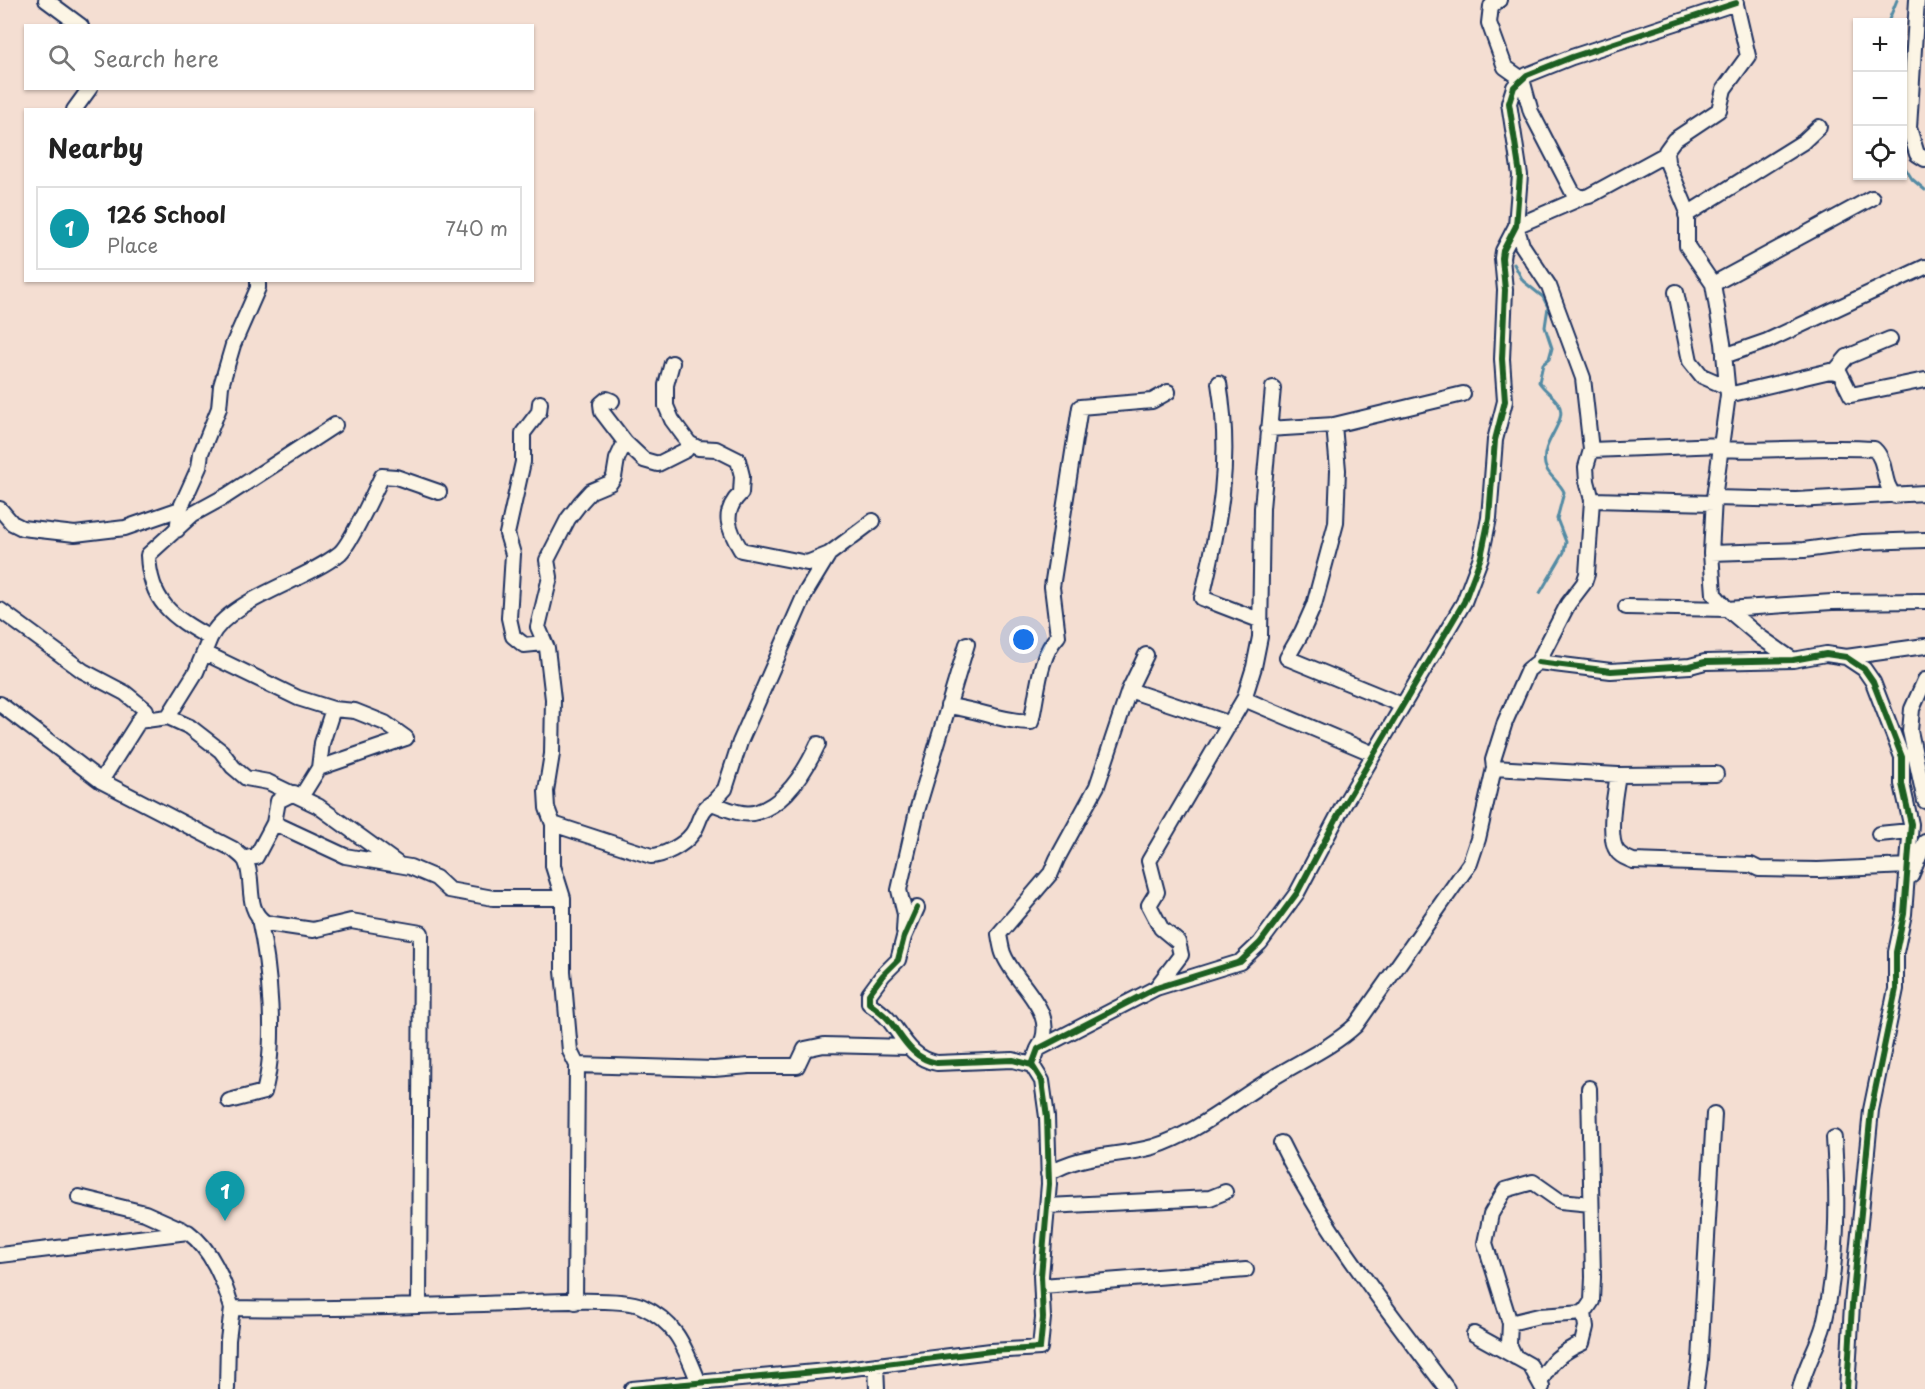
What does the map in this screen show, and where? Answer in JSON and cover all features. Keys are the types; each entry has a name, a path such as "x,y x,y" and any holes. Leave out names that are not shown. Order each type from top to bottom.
{"street":[{"path":"46,0 78,24"},
{"path":"1499,0 1491,6 1489,23 1505,67 1522,79 1531,112 1566,184 1581,198"},
{"path":"1917,0 1909,128 1917,154 1925,159"},
{"path":"1038,1049 1156,988 1240,962 1260,943 1297,893 1342,807 1464,602 1481,557 1489,518 1495,440 1505,401 1502,359 1505,290 1502,258 1516,226 1520,175 1509,103 1514,87 1527,75 1618,39 1735,1 1748,56 1724,89 1719,110 1670,144 1666,154 1589,196 1516,226"},
{"path":"75,108 89,90"},
{"path":"1686,215 1803,142 1819,127"},
{"path":"1666,154 1686,215 1686,246 1713,284 1725,356 1727,391 1714,500 1711,553 1714,594 1727,609 1760,637 1794,660"},
{"path":"1713,284 1872,198"},
{"path":"1048,1174 1063,1164 1153,1147 1192,1130 1275,1076 1325,1050 1342,1038 1356,1025 1470,863 1478,839 1494,768 1493,760 1505,722 1528,670 1538,663 1568,604 1587,574 1592,500 1586,467 1590,450 1583,378 1549,286 1522,245 1516,226"},
{"path":"1725,356 1767,341 1925,267"},
{"path":"177,530 180,509 199,467 201,453 219,408 229,358 258,288 258,282"},
{"path":"1676,292 1690,361 1702,376 1727,391 1836,370 1847,357 1859,350 1890,339"},
{"path":"672,363 666,385 666,406 672,420 689,442 698,448 724,452 738,460 742,476 741,493 733,501 727,517 730,532 741,550 807,563 830,554 873,521"},
{"path":"1836,370 1851,395 1925,380"},
{"path":"1219,383 1226,424 1226,459 1218,520 1202,598 1259,621"},
{"path":"1156,988 1181,955 1178,942 1161,928 1149,905 1157,892 1149,861 1244,699 1260,637 1268,429 1273,388"},
{"path":"948,706 1031,723 1045,657 1049,646 1058,636 1052,587 1080,407 1152,401 1168,392"},
{"path":"1268,429 1334,426 1463,394"},
{"path":"612,401 607,399 602,405 602,412 625,442 644,459 658,464 686,450 689,442"},
{"path":"540,403 539,412 523,433 523,462 507,534 513,554 509,618 513,636 524,645 544,643"},
{"path":"210,638 185,624 164,607 155,592 148,555 204,507 226,496 335,425"},
{"path":"1334,426 1338,470 1336,522 1314,605 1287,658 1402,705"},
{"path":"575,1302 577,1065 570,1051 563,971 563,898 553,866 553,824 547,808 546,791 552,754 553,699 544,643 538,627 550,578 547,560 568,519 581,502 591,491 610,483 614,477 617,459 625,442"},
{"path":"1590,450 1721,447 1752,451 1836,446 1874,449 1882,460 1886,485 1895,496"},
{"path":"168,717 217,625 246,604 296,581 342,552 381,476 396,477 439,492"},
{"path":"1592,500 1796,500 1925,493"},
{"path":"0,509 12,523 22,528 75,534 125,528 180,509"},
{"path":"1711,553 1804,550 1863,542 1925,540"},
{"path":"553,824 651,856 660,856 692,834 705,807 725,789 740,742 791,621 830,554"},
{"path":"1626,607 1727,609 1832,602 1925,601"},
{"path":"0,610 83,671 141,704 147,710 101,781"},
{"path":"904,937 904,914 898,890 917,811 967,644"},
{"path":"1538,663 1611,671 1690,666 1705,662 1794,660 1826,654 1846,657 1925,646"},
{"path":"204,653 298,698 333,709 355,711 385,723 406,738 319,768"},
{"path":"1032,1065 1038,1049 1046,1038 1043,1016 1003,953 999,934 1052,873 1057,858 1096,786 1130,690 1146,655"},
{"path":"1846,657 1864,669 1873,682 1902,757 1902,784 1910,831 1907,885 1896,952 1896,989 1871,1110 1852,1305 1847,1389"},
{"path":"1925,680 1912,709 1910,731 1925,801"},
{"path":"1130,690 1228,723"},
{"path":"1244,699 1374,754"},
{"path":"0,704 101,781 233,849 246,862 250,894 259,919 266,955 271,1068 264,1092 229,1101"},
{"path":"246,862 250,857 256,857 274,823 278,801 298,795 319,768 322,743 333,709"},
{"path":"138,722 168,717 190,727 221,751 232,767 246,778 268,782 298,795 351,828 400,866"},
{"path":"712,803 738,812 756,813 779,800 805,771 818,744"},
{"path":"1494,768 1618,776 1716,774"},
{"path":"1618,776 1613,828 1615,849 1623,857 1633,861 1752,865 1759,869 1818,870 1908,866"},
{"path":"274,823 345,856 400,866 436,878 449,890 469,895 563,898"},
{"path":"1879,834 1910,831"},
{"path":"1907,885 1925,842"},
{"path":"632,1389 876,1365 991,1351 1040,1348 1048,1206 1045,1098 1042,1081 1032,1065 1013,1060 936,1063 926,1061 907,1047 887,1018 869,1003 869,994 898,960 904,937 917,908"},
{"path":"259,919 266,923 313,930 351,921 421,933 419,1304"},
{"path":"577,1065 714,1069 749,1066 786,1067 797,1066 805,1049 824,1046 907,1047"},
{"path":"1541,1386 1549,1364 1563,1352 1582,1343 1586,1327 1584,1313 1592,1301 1589,1088"},
{"path":"1696,1389 1700,1361 1714,1114"},
{"path":"1800,1389 1823,1325 1835,1249 1834,1138"},
{"path":"1281,1143 1294,1172 1330,1227 1447,1389"},
{"path":"1515,1356 1509,1344 1510,1323 1485,1243 1491,1214 1505,1190 1533,1182 1560,1201 1591,1204"},
{"path":"1048,1206 1210,1198 1225,1192"},
{"path":"79,1197 145,1213 188,1232 201,1242 223,1278 232,1308 228,1340 227,1389"},
{"path":"0,1255 188,1232"},
{"path":"1042,1286 1245,1270"},
{"path":"232,1308 575,1302 639,1305 668,1322 682,1343 699,1383"},
{"path":"1510,1323 1539,1316 1584,1313"},
{"path":"1474,1334 1530,1365 1541,1386"},
{"path":"876,1365 877,1389"}],"waterway":[{"path":"1890,18 1897,0"},
{"path":"1907,171 1912,179 1925,190"},
{"path":"1514,264 1523,281 1543,297 1548,307 1545,327 1552,348 1549,359 1543,364 1539,382 1556,400 1561,410 1558,424 1547,448 1545,465 1564,492 1557,519 1566,542 1564,552 1540,593"}],"cycle path":[{"path":"1032,1065 1038,1049 1156,988 1240,962 1260,943 1297,893 1342,808 1464,602 1481,557 1489,518 1495,440 1505,401 1502,359 1505,290 1502,258 1503,251 1516,226 1520,175 1509,103 1514,87 1527,75 1572,57 1736,3"},
{"path":"1538,662 1611,671 1690,666 1705,662 1793,660 1826,654 1846,657 1864,669 1873,682 1902,757 1902,784 1911,824 1904,914 1896,952 1896,989 1871,1110 1852,1305 1847,1389"},
{"path":"632,1389 837,1370 991,1351 1040,1348 1043,1318 1041,1276 1049,1184 1047,1117 1042,1081 1032,1065 1013,1060 937,1063 920,1057 908,1046 886,1017 869,1003 869,994 898,960 904,937 917,908"}],"place":[{"name":"126 School","path":"225,1221"}]}
